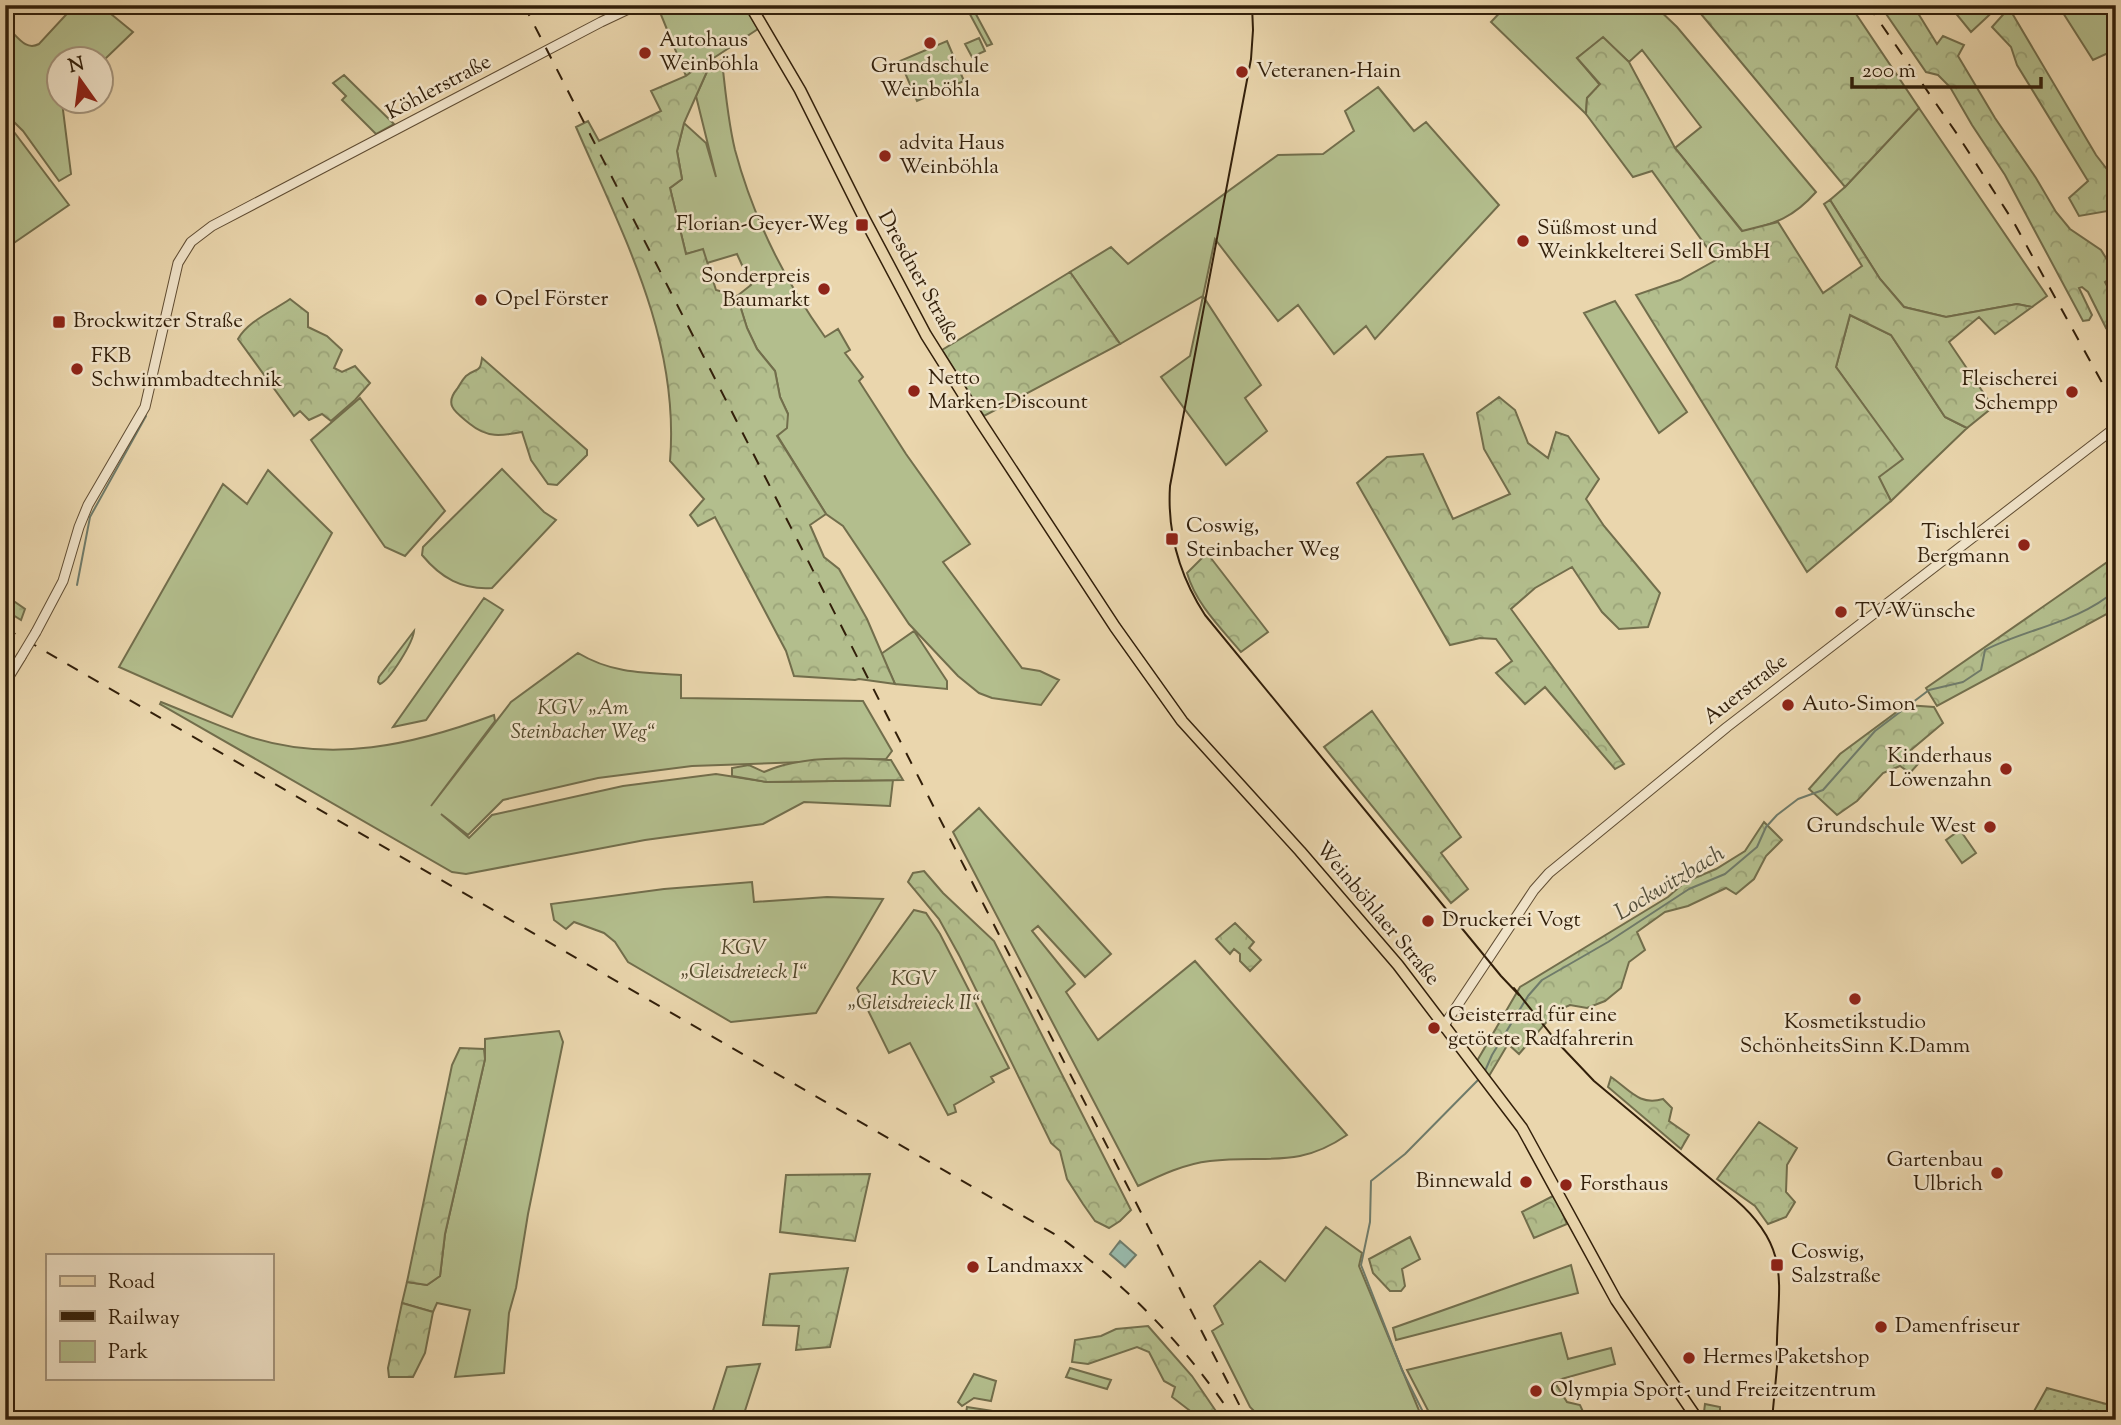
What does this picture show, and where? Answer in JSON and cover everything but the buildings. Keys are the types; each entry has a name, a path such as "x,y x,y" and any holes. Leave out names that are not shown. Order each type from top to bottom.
{"main road":[{"name":"Dresdner Straße","path":"750,5 800,90 863,216 937,354 1115,627"},
{"name":"Weinböhlaer Straße","path":"1115,627 1182,721 1342,899 1412,983 1522,1128 1616,1300 1698,1420"}],"street":[{"name":"Köhlerstraße","path":"5,683 63,581 79,527 89,505 145,407 178,263 183,253 204,231 637,5"},
{"name":"Auerstraße","path":"1443,1027 1534,890 1549,873 1727,727 2116,427"},
{"path":"2115,1420 2116,1410"}],"green space":[{"path":"75,5 100,5 133,32 116,48 116,46 46,46 46,116 64,116 71,174 59,181 23,131 5,113 5,26 25,44 39,44"},
{"path":"657,5 744,5 758,29 686,76"},
{"path":"965,5 971,5 992,44 987,46"},
{"path":"1507,5 1654,5 1677,27 1816,192 1800,208 1783,218 1743,232 1675,148 1701,127 1642,50 1629,62 1603,38 1577,58 1600,85 1587,98 1586,114 1491,22"},
{"path":"1699,5 1850,5 1919,108 1845,187 1696,8"},
{"path":"1880,5 1913,5 1937,44 1943,36 1964,45 1958,56 2056,212 2070,229 2101,250 2116,274 2105,282 2116,303 2116,321 2106,328 2088,292 2082,287 2079,288 2092,315 2089,320 2083,321 2005,175 1950,87 1938,75 1926,72"},
{"path":"1949,5 2000,5 1971,32"},
{"path":"2058,5 2116,5 2116,63 2108,53 2093,60"},
{"path":"2009,8 2096,155 2116,181 2116,216 2113,210 2079,216 2069,198 2088,181 2017,65 2011,47 1992,27"},
{"path":"1603,37 1629,62 1675,148 1742,231 1778,222 1823,293 1862,266 1824,204 1830,200 1880,279 1904,307 1946,317 2017,304 2032,307 1995,334 1979,317 1949,342 1993,407 1967,428 1945,417 1891,335 1850,315 1836,367 1903,459 1879,477 1891,501 1807,572 1636,295 1680,280 1716,260 1652,171 1633,177 1586,114 1587,98 1600,84 1577,58"},
{"path":"979,38 985,51 972,57 965,44"},
{"path":"947,41 964,81 917,101 900,61"},
{"path":"708,59 709,67 684,123 677,151 682,179 670,188 686,254 703,249 716,290 737,296 757,349 775,371 780,397 788,414 787,428 777,436 826,514 810,525 824,557 839,569 867,619 895,684 859,679 794,676 786,651 715,517 698,526 690,515 704,499 670,461 671,416 657,331 629,248 576,127 588,121 599,141 661,111 651,91 686,76"},
{"path":"722,60 735,150 751,200 772,248 810,316 825,337 838,329 850,350 845,353 863,377 859,381 906,454 970,544 943,562 1022,668 1040,671 1059,680 1041,705 992,698 979,693 958,676 909,624 843,526 826,514 777,435 788,414 780,397 775,371 757,349 747,328 737,296 751,285 737,254 707,263 702,250 686,254 670,188 682,179 677,151 684,123 706,143 716,177 696,96 709,67"},
{"path":"344,75 394,124 376,134 342,100 346,96 333,83"},
{"path":"1378,87 1414,131 1426,122 1499,205 1375,339 1366,326 1334,354 1298,305 1278,321 1215,239 1203,296 1120,344 1070,272 1111,247 1128,264 1278,155 1323,154 1354,131 1345,111"},
{"path":"1919,108 2047,296 2032,307 2017,304 1946,317 1904,307 1880,279 1830,200"},
{"path":"5,120 69,205 8,247 5,244"},
{"path":"1070,272 1120,344 984,416 942,350"},
{"path":"1203,296 1261,385 1245,398 1267,431 1226,465 1161,377 1190,356"},
{"path":"290,299 308,313 308,327 327,336 342,350 334,368 342,372 355,366 370,383 331,421 322,414 309,420 300,411 294,416 238,339 254,322"},
{"path":"1615,301 1687,412 1659,433 1584,313"},
{"path":"1850,315 1891,335 1945,417 1967,428 1891,501 1878,477 1902,459 1836,367"},
{"path":"482,358 587,450 587,455 557,485 548,484 531,460 522,432 501,435 482,432 453,409 453,395 466,376 479,368"},
{"path":"1499,397 1515,410 1528,443 1548,458 1556,432 1568,436 1599,479 1586,499 1604,526 1660,593 1648,627 1619,629 1602,612 1572,567 1535,588 1511,609 1624,764 1615,769 1545,687 1525,704 1496,673 1512,661 1496,639 1480,638 1450,645 1357,483 1387,457 1423,454 1453,519 1510,494 1484,449 1477,413"},
{"path":"360,398 445,511 405,556 385,547 311,440"},
{"path":"502,469 544,512 556,520 492,588 462,585 429,563 422,555 423,547"},
{"path":"268,470 332,533 232,717 119,667 223,484 247,504"},
{"path":"1207,553 1268,632 1241,652 1196,595 1187,573"},
{"path":"2116,556 2116,609 1937,706 1926,688"},
{"path":"484,598 503,610 426,720 393,727"},
{"path":"5,602 15,602 25,609 21,620 5,610"},
{"path":"414,631 401,660 380,684 379,677"},
{"path":"914,631 947,681 947,689 895,684 881,654"},
{"name":"KGV „Am Steinbacher Weg“","path":"578,653 615,668 681,675 681,698 863,701 892,751 886,759 692,766 598,778 503,800 468,835 441,814 469,838 492,815 623,786 716,774 767,782 893,780 890,806 804,802 763,824 645,840 466,874 452,872 160,704 161,702 247,736 310,749 341,750 402,742 464,726 494,715 495,721 431,806 511,702"},
{"path":"1906,705 1934,707 1943,723 1911,750 1919,763 1910,773 1900,766 1883,773 1857,801 1837,815 1809,789 1840,754"},
{"path":"1372,711 1461,837 1441,853 1468,889 1451,903 1324,747"},
{"path":"810,760 891,760 903,780 767,782 732,776 732,768 749,765 764,772"},
{"path":"979,808 1111,954 1085,977 1038,926 1032,931 1075,984 1066,992 1098,1040 1195,961 1347,1135 1329,1146 1296,1157 1200,1162 1173,1170 1138,1186 953,832"},
{"path":"1764,822 1782,840 1766,856 1754,879 1736,894 1726,888 1688,906 1665,912 1637,932 1645,950 1629,962 1621,988 1605,1001 1587,1008 1570,1005 1556,1011 1519,1054 1508,1044 1489,1076 1477,1061 1520,987 1668,897 1685,882 1716,869 1745,851"},
{"path":"1960,830 1976,853 1962,863 1946,840"},
{"path":"924,871 943,893 994,941 1131,1210 1109,1228 1095,1221 1067,1179 1060,1151 1051,1143 960,957 939,919 908,882 913,873"},
{"name":"KGV „Gleisdreieck I“","path":"752,882 754,902 827,897 883,899 816,1013 731,1022 628,962 615,942 604,933 574,922 566,929 554,920 551,904 664,889"},
{"name":"KGV „Gleisdreieck II“","path":"914,910 926,913 940,934 1009,1068 991,1077 994,1082 954,1105 956,1112 948,1115 910,1043 889,1053 857,988"},
{"path":"1235,923 1254,942 1249,948 1261,960 1250,971 1240,961 1240,954 1234,949 1230,954 1216,939"},
{"path":"559,1031 563,1042 509,1313 504,1373 455,1377 470,1310 437,1303 433,1312 402,1303 407,1282 427,1285 440,1276 445,1234 485,1059 485,1039"},
{"path":"460,1048 484,1049 485,1059 445,1234 440,1276 427,1285 407,1282 452,1065"},
{"path":"1611,1077 1641,1099 1663,1099 1672,1108 1669,1121 1689,1135 1681,1149 1608,1087"},
{"path":"1759,1122 1797,1148 1787,1165 1786,1192 1795,1202 1786,1217 1768,1224 1755,1206 1717,1179"},
{"path":"870,1174 855,1241 780,1232 786,1175"},
{"path":"1555,1195 1567,1224 1534,1238 1522,1212"},
{"path":"1326,1227 1362,1253 1359,1266 1423,1420 1263,1420 1250,1407 1212,1331 1223,1324 1214,1306 1260,1261 1285,1281"},
{"path":"1410,1237 1420,1259 1402,1269 1405,1286 1401,1291 1390,1291 1373,1273 1369,1259"},
{"path":"1571,1265 1578,1293 1396,1340 1393,1328"},
{"path":"848,1268 830,1347 796,1350 799,1326 763,1325 770,1274"},
{"path":"402,1303 433,1312 425,1353 413,1377 389,1377 388,1368"},
{"path":"1148,1326 1192,1376 1222,1420 1202,1420 1172,1397 1175,1387 1164,1381 1149,1352 1137,1347 1088,1364 1072,1362 1075,1340 1101,1336 1116,1329"},
{"path":"1561,1333 1568,1359 1611,1348 1615,1364 1554,1381 1567,1402 1580,1405 1585,1416 1615,1417 1615,1420 1433,1420 1407,1370"},
{"path":"760,1364 742,1420 710,1420 727,1367"},
{"path":"1070,1368 1111,1380 1107,1389 1066,1377"},
{"path":"974,1374 996,1381 991,1401 974,1398 962,1406 958,1402"},
{"path":"2047,1388 2110,1405 2108,1420 2046,1420 2033,1413"},
{"path":"1705,1404 1720,1407 1720,1420 1703,1420"},
{"path":"967,1407 1005,1413 1007,1420 965,1420"}],"water":[{"path":"1120,1241 1136,1255 1125,1267 1110,1254"}],"waterway":[{"path":"77,585 90,517 146,416"},
{"name":"Lockwitzbach","path":"1485,1071 1528,996 1542,980 1608,942 1689,889 1725,874 1757,847 1766,827 1777,815 1798,799 1823,790 1875,731 1929,690 1963,682 1981,670 1985,650 2069,618 2116,590"},
{"name":"Lockwitzbach","path":"1427,1420 1402,1370 1361,1265 1370,1222 1371,1181 1405,1154 1480,1078"}],"tram line":[{"path":"1252,5 1251,59 1170,486 1171,521 1177,554 1188,585 1205,615 1519,995"},
{"path":"1514,988 1557,1042 1594,1081 1736,1200 1768,1238 1779,1276 1777,1365"},
{"path":"1772,1420 1778,1356"}],"railway":[{"path":"524,5 1247,1420"},
{"path":"1868,5 2013,221 2116,408"},
{"path":"5,628 1061,1238 1111,1278 1156,1321 1197,1368 1235,1420"}],"place":[{"name":"Grundschule Weinböhla","path":"930,43"},
{"name":"Autohaus Weinböhla","path":"645,53"},
{"name":"Veteranen-Hain","path":"1242,72"},
{"name":"advita Haus Weinböhla","path":"885,156"},
{"name":"Florian-Geyer-Weg","path":"862,225"},
{"name":"Süßmost und Weinkkelterei Sell GmbH","path":"1523,241"},
{"name":"Sonderpreis Baumarkt","path":"824,289"},
{"name":"Opel Förster","path":"481,300"},
{"name":"Brockwitzer Straße","path":"59,322"},
{"name":"FKB Schwimmbadtechnik","path":"77,369"},
{"name":"Netto Marken-Discount","path":"914,391"},
{"name":"Fleischerei Schempp","path":"2072,392"},
{"name":"Coswig, Steinbacher Weg","path":"1172,539"},
{"name":"Tischlerei Bergmann","path":"2024,545"},
{"name":"TV-Wünsche","path":"1841,612"},
{"name":"Auto-Simon","path":"1788,705"},
{"name":"Kinderhaus Löwenzahn","path":"2006,769"},
{"name":"Grundschule West","path":"1990,827"},
{"name":"Druckerei Vogt","path":"1428,921"},
{"name":"Kosmetikstudio SchönheitsSinn K.Damm","path":"1855,999"},
{"name":"Geisterrad für eine getötete Radfahrerin","path":"1434,1028"},
{"name":"Gartenbau Ulbrich","path":"1997,1173"},
{"name":"Binnewald","path":"1526,1182"},
{"name":"Forsthaus","path":"1566,1185"},
{"name":"Coswig, Salzstraße","path":"1777,1265"},
{"name":"Landmaxx","path":"973,1267"},
{"name":"Damenfriseur","path":"1881,1327"},
{"name":"Hermes Paketshop","path":"1689,1358"},
{"name":"Olympia Sport- und Freizeitzentrum","path":"1536,1391"}]}
